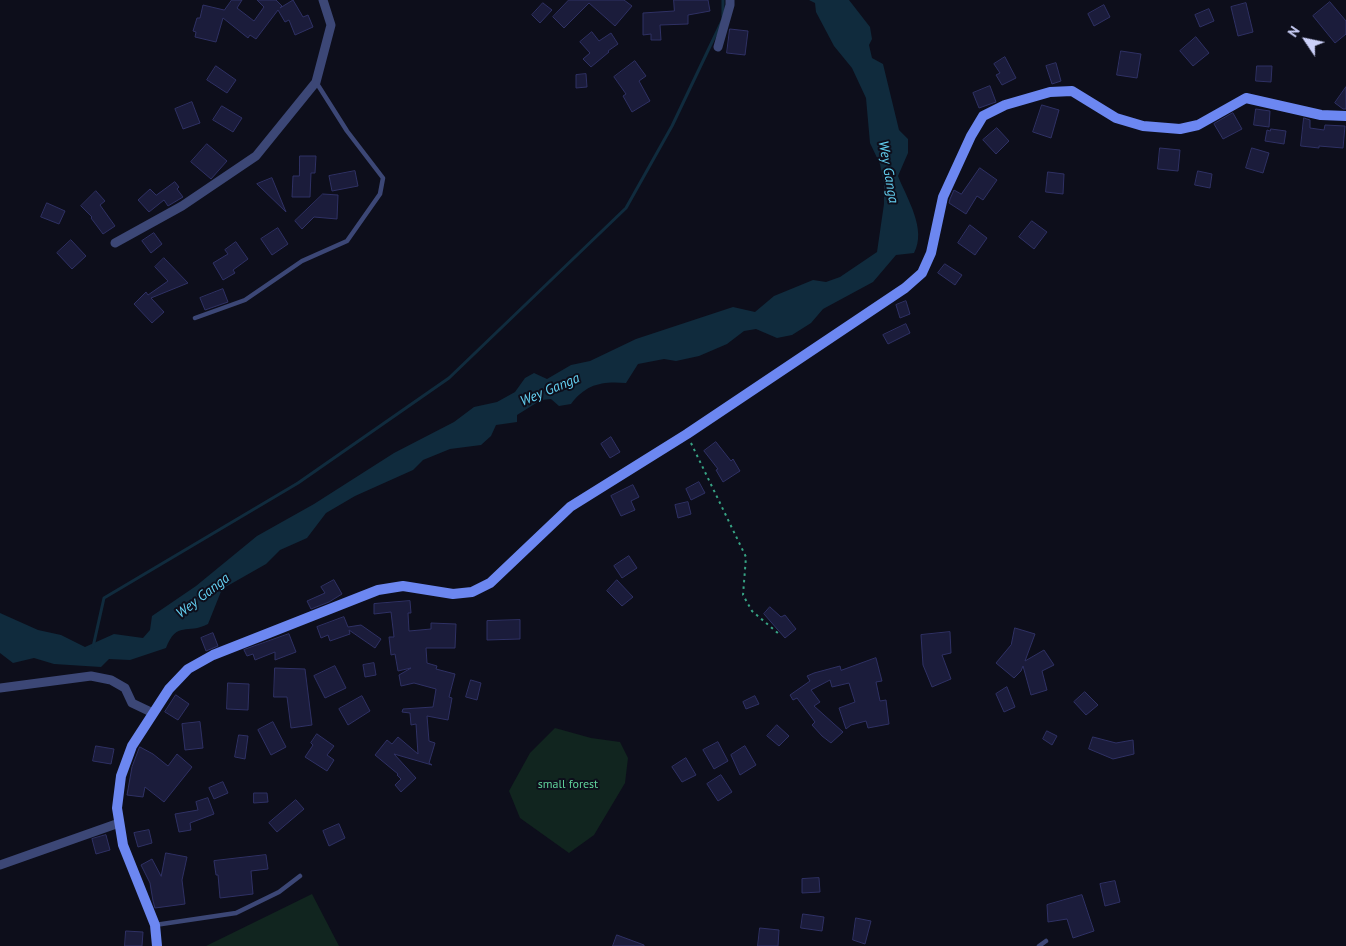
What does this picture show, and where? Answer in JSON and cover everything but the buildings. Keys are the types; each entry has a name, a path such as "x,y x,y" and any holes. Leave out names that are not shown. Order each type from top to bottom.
{"street":[{"path":"115,243 182,206 256,156 316,82 331,25 323,0"},
{"path":"718,47 730,0"},
{"path":"157,946 155,925 123,846 117,808 121,776 132,746 169,688 188,669 214,655 378,590 403,586 452,594 472,592 490,583 570,507 687,434 905,288 922,273 932,253 943,197 971,136 983,116 1005,105 1050,92 1072,92 1116,118 1143,126 1180,129 1198,125 1246,98 1321,115 1346,116"},
{"path":"0,688 91,676 111,680 125,688 132,702 153,713"},
{"path":"0,865 119,823"}],"lane":[{"path":"195,318 245,300 302,261 347,241 380,194 383,178 347,131 316,82"},
{"path":"155,925 236,913 279,892 300,876"},
{"path":"1039,946 1046,940"}],"path":[{"path":"687,434 746,556 743,595 752,611 779,634"}],"green space":[{"name":"small forest","path":"555,728 591,738 620,742 628,758 625,783 594,835 569,853 520,818 509,791 530,753"},
{"path":"312,894 339,946 206,946"}],"water":[{"name":"Wey Ganga","path":"809,0 849,0 870,27 872,39 869,45 872,58 883,64 899,130 908,139 908,153 898,176 917,224 917,244 914,253 896,255 873,282 823,309 811,323 792,335 777,338 756,329 744,331 727,344 699,356 676,361 664,359 638,364 626,383 602,383 595,385 583,392 571,404 559,406 551,399 541,400 517,415 517,422 496,425 491,436 481,445 450,449 423,460 413,470 355,496 326,513 307,538 280,550 266,564 222,589 208,624 179,631 170,639 166,648 130,660 109,659 101,667 54,664 34,658 13,663 0,653 0,613 38,630 61,635 85,647 114,634 143,638 150,630 152,616 196,586 257,536 314,504 394,453 454,422 474,407 497,402 515,392 525,378 534,373 547,379 571,365 590,361 636,339 733,307 755,312 774,296 813,280 826,282 840,277 877,252 884,204 884,183 880,164 870,143 866,98 852,68 834,46 816,12 815,3"}],"waterway":[{"path":"93,647 104,598 298,483 449,378 626,208 672,126 723,19 723,0"}]}
